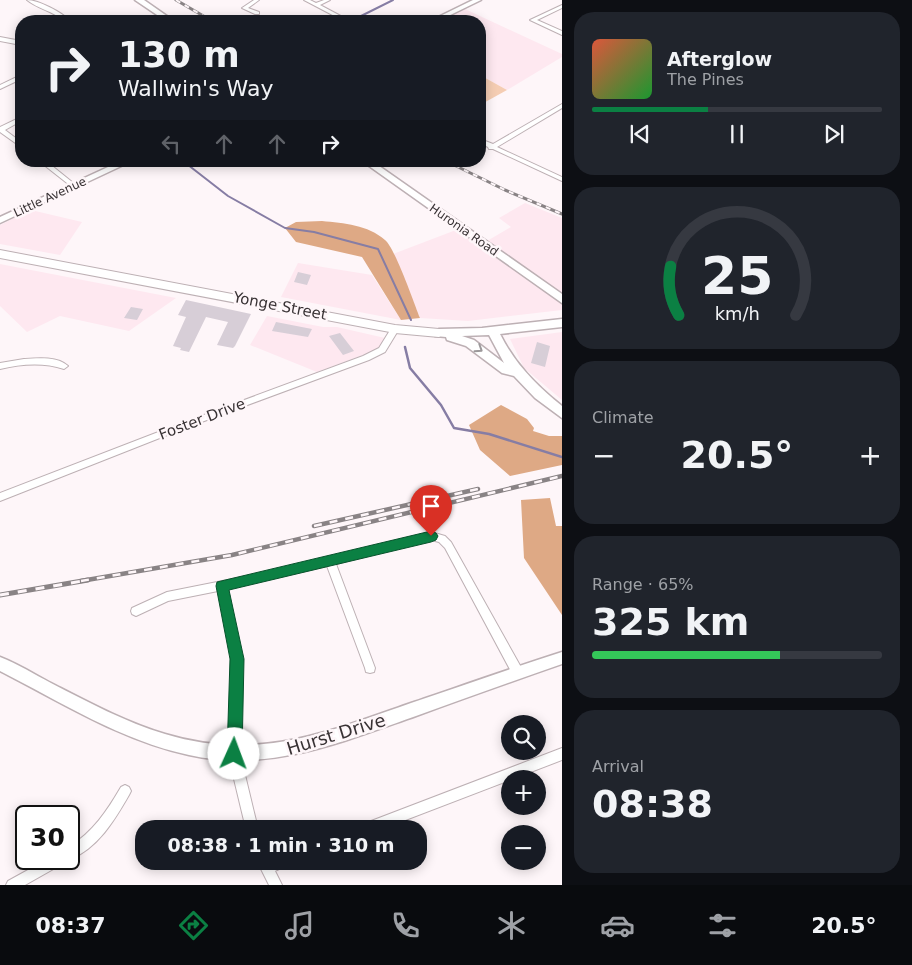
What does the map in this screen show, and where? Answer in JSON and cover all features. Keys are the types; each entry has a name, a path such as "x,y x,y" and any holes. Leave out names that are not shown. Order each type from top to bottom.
{"main road":[{"path":"139,0 161,15"},
{"name":"Huronia Road","path":"375,167 562,299"},
{"name":"Yonge Street","path":"0,254 394,329 439,333 494,331 562,324"},
{"path":"494,331 504,356 515,372 526,384 562,414"},
{"path":"439,333 470,343 506,370 515,372"}],"street":[{"path":"29,0 61,15"},
{"path":"256,13 244,8 258,0"},
{"path":"306,0 335,15"},
{"path":"315,5 328,0"},
{"path":"446,15 478,0"},
{"path":"562,6 533,20 562,33"},
{"path":"0,40 15,42"},
{"path":"0,47 7,41"},
{"path":"0,87 15,80"},
{"path":"491,148 562,106"},
{"path":"15,122 0,130 15,141"},
{"path":"486,145 562,179"},
{"path":"50,167 74,186"},
{"name":"Little Avenue","path":"0,220 115,167"},
{"name":"Foster Drive","path":"0,497 177,428 366,358 382,350 394,329"},
{"path":"0,366 29,362 58,363 64,366"},
{"path":"136,612 167,597 330,561 425,537 442,539 448,545 518,673"},
{"path":"330,561 370,668"},
{"path":"222,586 237,659 234,754 250,820"},
{"name":"Hurst Drive","path":"0,664 128,729 191,748 234,754 269,754 314,744 562,658"},
{"path":"390,820 562,754"},
{"path":"80,847 97,835 107,823 125,790"},
{"path":"12,885 40,870"},
{"path":"268,870 276,885"}],"shaded area":[{"path":"465,9 478,15 452,15"},
{"path":"486,19 562,54 562,57 507,90 486,78"},
{"path":"486,78 507,90 486,102"},
{"path":"525,203 562,218 562,293 487,241 511,227 499,218"},
{"path":"31,210 82,222 60,255 0,244 0,225"},
{"path":"322,221 363,228 385,240 399,264 420,318 401,320 362,257 296,242 285,228 296,222"},
{"path":"456,230 562,303 562,310 468,321 420,318 393,254"},
{"path":"298,263 372,275 401,320 281,297"},
{"path":"0,264 176,298 129,331 60,316 27,332 0,306"},
{"path":"267,316 323,327 337,327 385,338 379,349 317,372 250,345"},
{"path":"562,332 562,400 524,368 510,339"},
{"path":"501,405 527,419 534,428 533,431 549,436 562,436 562,465 510,476 480,450 469,425"},
{"path":"550,498 556,526 562,526 562,615 524,558 521,500"}],"building":[{"path":"298,272 311,275 307,285 294,282"},
{"path":"186,300 251,314 235,346 233,348 217,345 228,322 206,317 189,352 173,346 186,317 178,315"},
{"path":"131,307 143,309 137,320 124,318"},
{"path":"276,322 312,329 308,337 272,331"},
{"path":"340,333 354,351 343,355 329,336"},
{"path":"537,342 550,346 545,367 531,363"}],"waterway":[{"path":"363,15 393,0"},
{"path":"191,167 228,196 285,228 314,232 378,249 411,320"},
{"path":"405,347 410,368 441,405 454,428 489,434 562,457"}],"railway":[{"path":"176,0 202,15"},
{"path":"458,167 505,190 562,214"},
{"path":"81,581 232,555 562,476"},
{"path":"314,526 478,489"},
{"path":"0,595 88,580"}],"route":[{"path":"234,754 237,659 222,586 431,536"}]}
